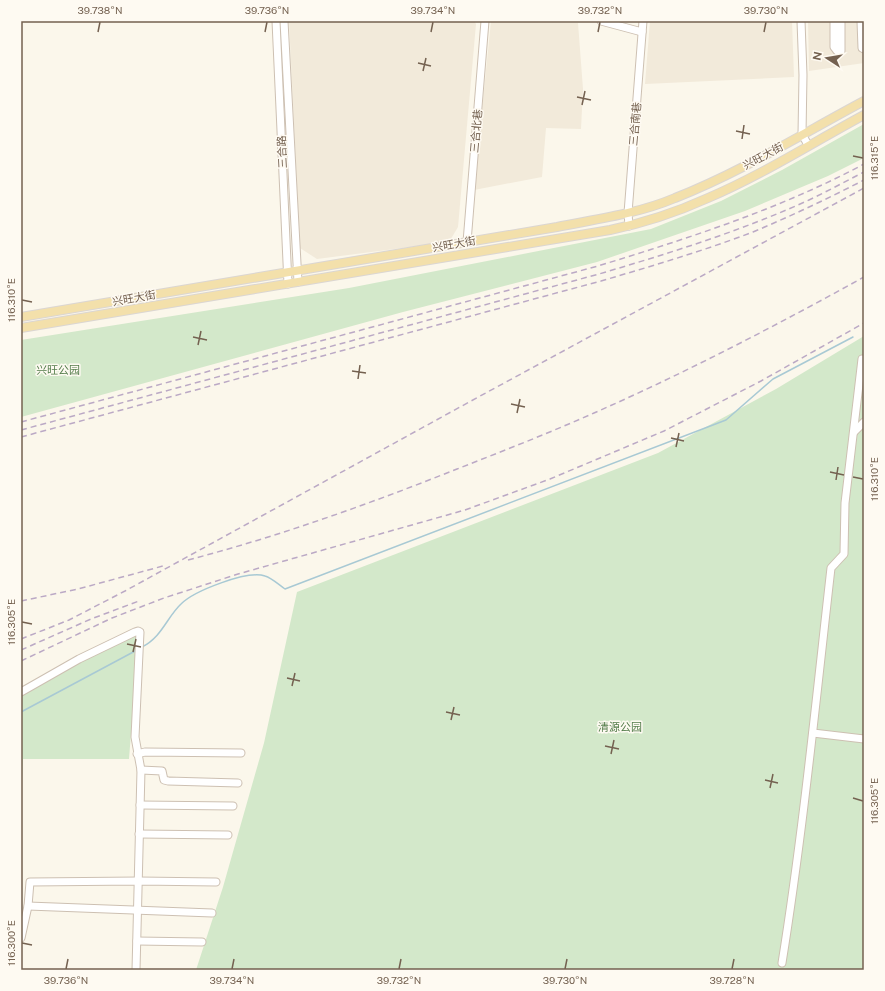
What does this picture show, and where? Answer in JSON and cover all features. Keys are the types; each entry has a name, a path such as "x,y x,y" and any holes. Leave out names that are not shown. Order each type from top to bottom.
{"main road":[{"name":"兴旺大街","path":"21,317 557,227 628,213 674,199 755,161 864,101"},
{"name":"兴旺大街","path":"21,328 629,226 708,199 756,176 808,145 864,115"}],"street":[{"name":"三合路","path":"276,21 288,284"},
{"name":"三合路","path":"284,21 298,282"},
{"name":"三合北巷","path":"467,242 485,21"},
{"path":"601,21 642,32"},
{"name":"三合南巷","path":"629,226 628,213 643,21"},
{"path":"801,21 804,75 802,134 808,145"},
{"path":"834,21 834,47 837,51 842,51 841,21"},
{"path":"861,21 862,48 864,50"},
{"path":"782,963 793,894 813,733 831,568 844,554 845,503 862,359"},
{"path":"854,432 864,422"},
{"path":"21,692 79,659 134,632 138,631 140,634 135,737 141,770 136,970"},
{"path":"813,733 864,739"},
{"path":"137,754 145,752 241,753"},
{"path":"141,770 162,771 164,780 168,782 238,783"},
{"path":"140,805 233,806"},
{"path":"139,834 228,835"},
{"path":"21,938 28,906 30,882 216,882"},
{"path":"28,906 212,913"},
{"path":"137,941 202,942"}],"shaded area":[{"path":"289,21 474,21 476,24 458,227 449,242 317,259 300,248"},
{"path":"491,21 578,23 583,89 581,129 546,128 542,177 474,190"},
{"path":"650,21 792,21 794,77 645,84"},
{"path":"808,21 864,21 864,63 809,71"}],"green space":[{"name":"兴旺公园","path":"864,124 864,158 828,176 745,211 597,262 403,312 21,417 21,340 349,288 651,229 721,201 782,170"},
{"name":"清源公园","path":"864,336 864,970 196,970 223,887 264,743 297,592 658,453 776,389"},
{"path":"139,632 129,759 23,759 21,805 21,693"}],"waterway":[{"path":"142,647 155,638 181,604 197,593 234,579 257,575 268,577 285,589 726,420 773,379 853,337"},
{"path":"21,712 137,650"}],"railway":[{"path":"21,422 598,266 666,245 767,209 864,164"},
{"path":"21,430 599,274 652,258 757,222 816,197 864,172"},
{"path":"21,437 601,281 658,264 753,232 864,180"},
{"path":"21,639 69,620 125,591 864,188"},
{"path":"188,560 256,541 357,507 560,428 628,398 696,365 764,331 864,277"},
{"path":"21,661 112,618 164,598 238,574 465,510 550,479 664,431 761,381 864,323"},
{"path":"21,601 78,589 163,566"},
{"path":"21,650 91,619 139,601"}]}
